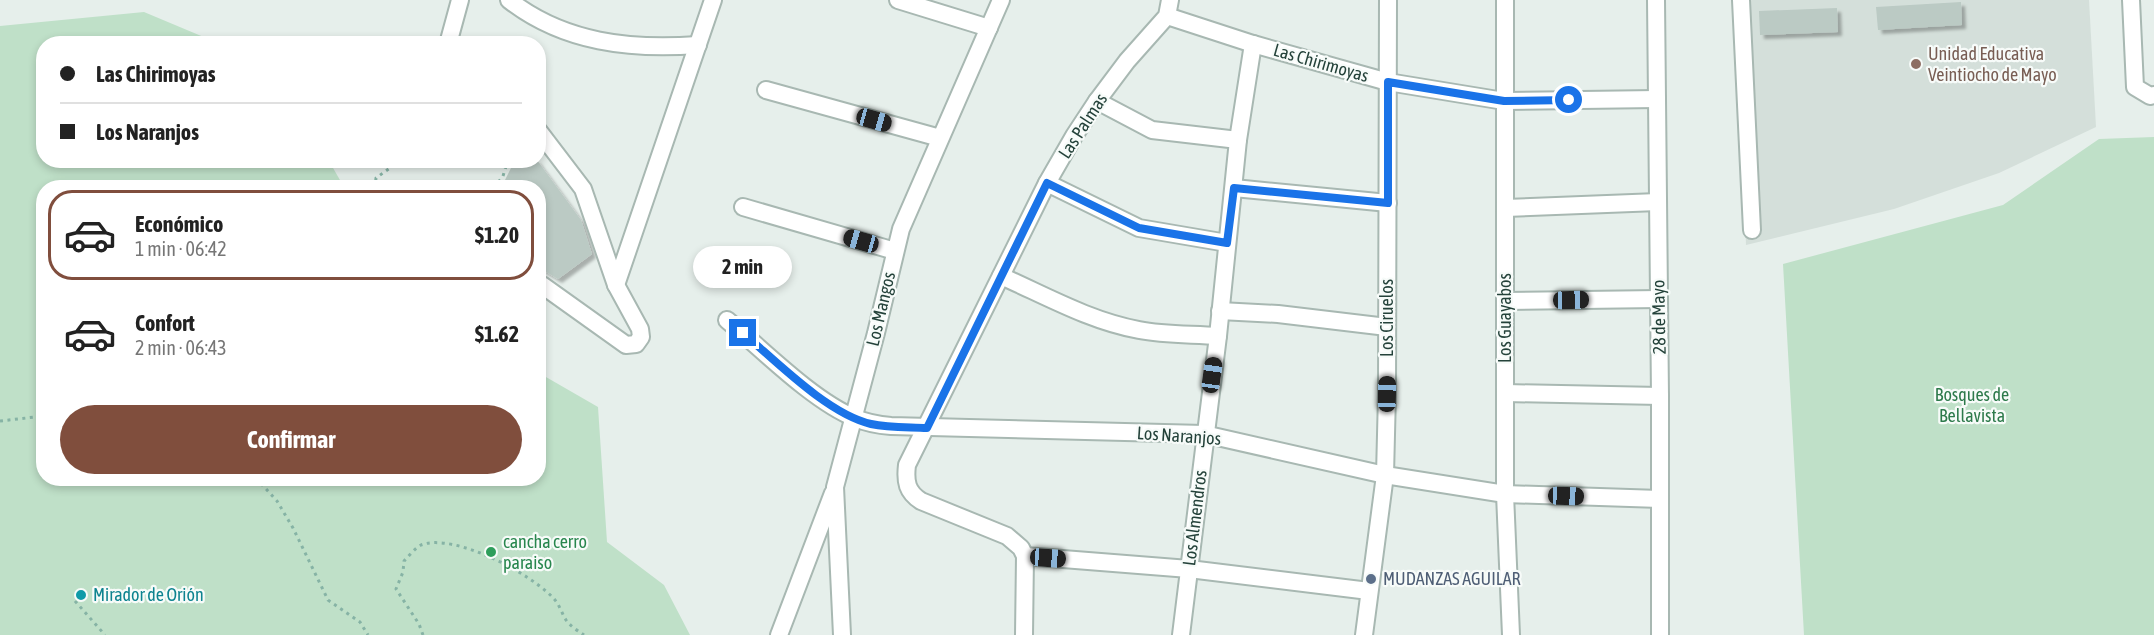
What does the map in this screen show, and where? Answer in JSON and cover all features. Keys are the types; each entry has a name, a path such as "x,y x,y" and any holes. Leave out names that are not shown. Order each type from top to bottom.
{"street":[{"path":"450,36 460,0"},
{"path":"509,0 537,19 588,38 620,45 698,45"},
{"path":"616,285 713,0"},
{"path":"898,0 989,28"},
{"name":"Los Mangos","path":"842,635 835,487 901,228 1001,0"},
{"name":"Los Ciruelos","path":"1364,635 1385,475 1388,327 1388,0"},
{"name":"Los Guayabos","path":"1505,0 1505,494 1511,635"},
{"name":"28 de Mayo","path":"1656,0 1660,635"},
{"path":"1741,0 1752,230"},
{"path":"2131,0 2135,87 2150,96 2154,95"},
{"name":"Las Chirimoyas","path":"1169,8 1253,44 1388,82 1504,101 1657,99"},
{"name":"Las Palmas","path":"1025,556 1021,548 1007,537 913,496 908,489 907,465 1047,183 1097,101 1169,8"},
{"name":"Los Almendros","path":"1181,635 1204,434 1218,336 1238,140 1253,44"},
{"path":"766,90 940,138"},
{"path":"1097,101 1152,130 1238,140"},
{"path":"546,140 583,189 616,285 640,329 641,337 636,344 626,345 546,288"},
{"path":"1047,183 1139,228 1227,243"},
{"path":"1234,188 1388,203"},
{"path":"1505,208 1658,202"},
{"path":"743,207 895,251"},
{"path":"1001,276 1087,316 1110,323 1141,331 1218,336"},
{"path":"1505,301 1659,299"},
{"path":"1220,311 1278,314 1388,327"},
{"name":"Los Naranjos","path":"727,320 826,402 853,418 870,424 927,428 1204,434 1385,475 1505,494 1660,499"},
{"path":"1506,393 1660,396"},
{"path":"779,635 835,487"},
{"path":"1024,635 1025,556 1189,569 1369,591"}],"path":[{"path":"376,180 390,168"},
{"path":"0,421 36,417"},
{"path":"263,486 277,501 288,519 328,600 360,622 368,635"},
{"path":"423,635 419,624 396,590 403,572 404,561 421,545 435,543 469,548 495,559 532,580 556,601 567,622 584,635"},
{"path":"75,601 105,635"}],"shaded area":[{"name":"Unidad Educativa Veintiocho de Mayo","path":"1738,0 2089,0 2096,127 1999,173 1894,209 1746,245"}],"green space":[{"path":"144,12 201,36 36,36 36,168 333,168 340,180 36,180 36,486 546,486 546,377 598,407 607,542 664,585 690,635 0,635 0,26"},
{"name":"Bosques de Bellavista","path":"2154,137 2154,635 1804,635 1783,264 2003,205 2099,139"}],"building":[{"path":"1961,2 1962,25 1878,30 1876,7"},
{"path":"1837,8 1838,32 1760,35 1759,11"},
{"path":"511,168 543,168 581,220 592,254 558,279 546,272 546,180 505,180"}],"place":[{"name":"Unidad Educativa Veintiocho de Mayo","path":"1916,64"},
{"name":"cancha cerro paraiso","path":"491,552"},
{"name":"MUDANZAS AGUILAR","path":"1371,579"},
{"name":"Mirador de Orión","path":"81,595"}],"route":[{"path":"743,333 826,402 853,418 870,424 927,428 1047,183 1139,228 1227,243 1234,188 1388,203 1388,82 1504,101 1569,100"}]}
